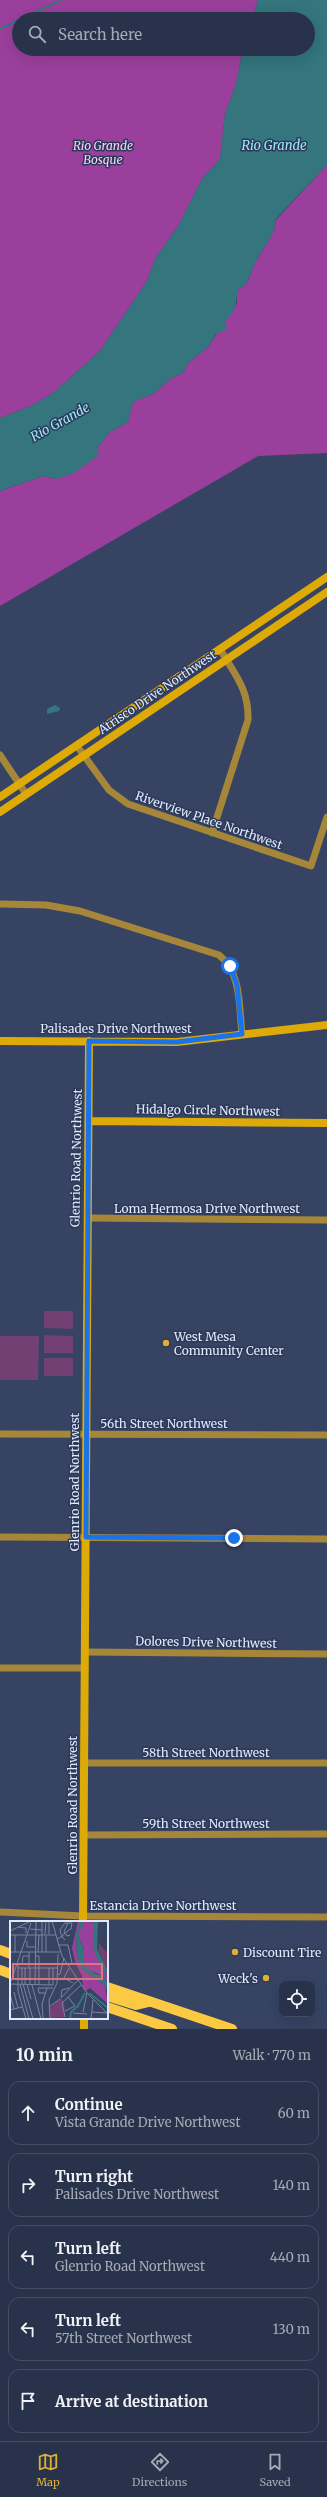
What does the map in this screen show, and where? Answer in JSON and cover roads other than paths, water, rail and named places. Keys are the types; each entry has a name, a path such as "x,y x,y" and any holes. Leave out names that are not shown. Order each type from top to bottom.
{"main road":[{"path":"0,1950 10,1954"},
{"path":"0,1970 10,1974"},
{"path":"108,1987 232,2029"},
{"path":"108,1996 136,2005 151,2002"},
{"path":"108,2007 172,2029"}],"street":[{"name":"Atrisco Drive Northwest","path":"0,797 327,578"},
{"name":"Atrisco Drive Northwest","path":"0,812 327,592"},
{"path":"212,833 248,720 248,704 244,689 220,649"},
{"name":"Riverview Place Northwest","path":"77,746 109,790 128,804 311,866 327,816"},
{"path":"0,755 26,794"},
{"path":"0,904 46,905 74,909 219,955 227,962 235,978 242,1034"},
{"name":"Palisades Drive Northwest","path":"0,1040 177,1042 327,1025"},
{"name":"Glenrio Road Northwest","path":"83,1919 89,1041"},
{"name":"Hidalgo Circle Northwest","path":"89,1121 327,1124"},
{"name":"Loma Hermosa Drive Northwest","path":"88,1218 327,1220"},
{"name":"56th Street Northwest","path":"0,1434 86,1433 327,1435"},
{"path":"0,1537 327,1539"},
{"name":"Dolores Drive Northwest","path":"86,1652 327,1654"},
{"path":"0,1668 85,1668"},
{"name":"58th Street Northwest","path":"85,1763 327,1763"},
{"name":"59th Street Northwest","path":"84,1835 327,1834"},
{"name":"Estancia Drive Northwest","path":"0,1912 83,1919 327,1917"}],"water":[{"name":"Rio Grande","path":"258,0 327,0 327,165 276,219 273,233 255,263 247,283 237,291 235,308 225,321 227,329 216,334 208,347 188,363 184,372 170,379 155,393 133,402 128,422 110,432 97,448 99,455 74,473 57,479 43,476 0,491 0,418 31,406 53,393 100,351 147,281 155,259 178,226 202,179 220,159 225,114 236,84 242,56 315,56 315,12 254,12"},
{"path":"55,705 60,708 59,711 47,714 47,709"}],"waterway":[{"path":"36,12 61,0"},
{"path":"0,29 12,23"}],"place":[{"name":"West Mesa Community Center","path":"166,1343"},
{"name":"Discount Tire","path":"235,1952"},
{"name":"Weck's","path":"266,1978"}],"park label":[{"name":"Rio Grande Bosque","path":"103,152"}]}
